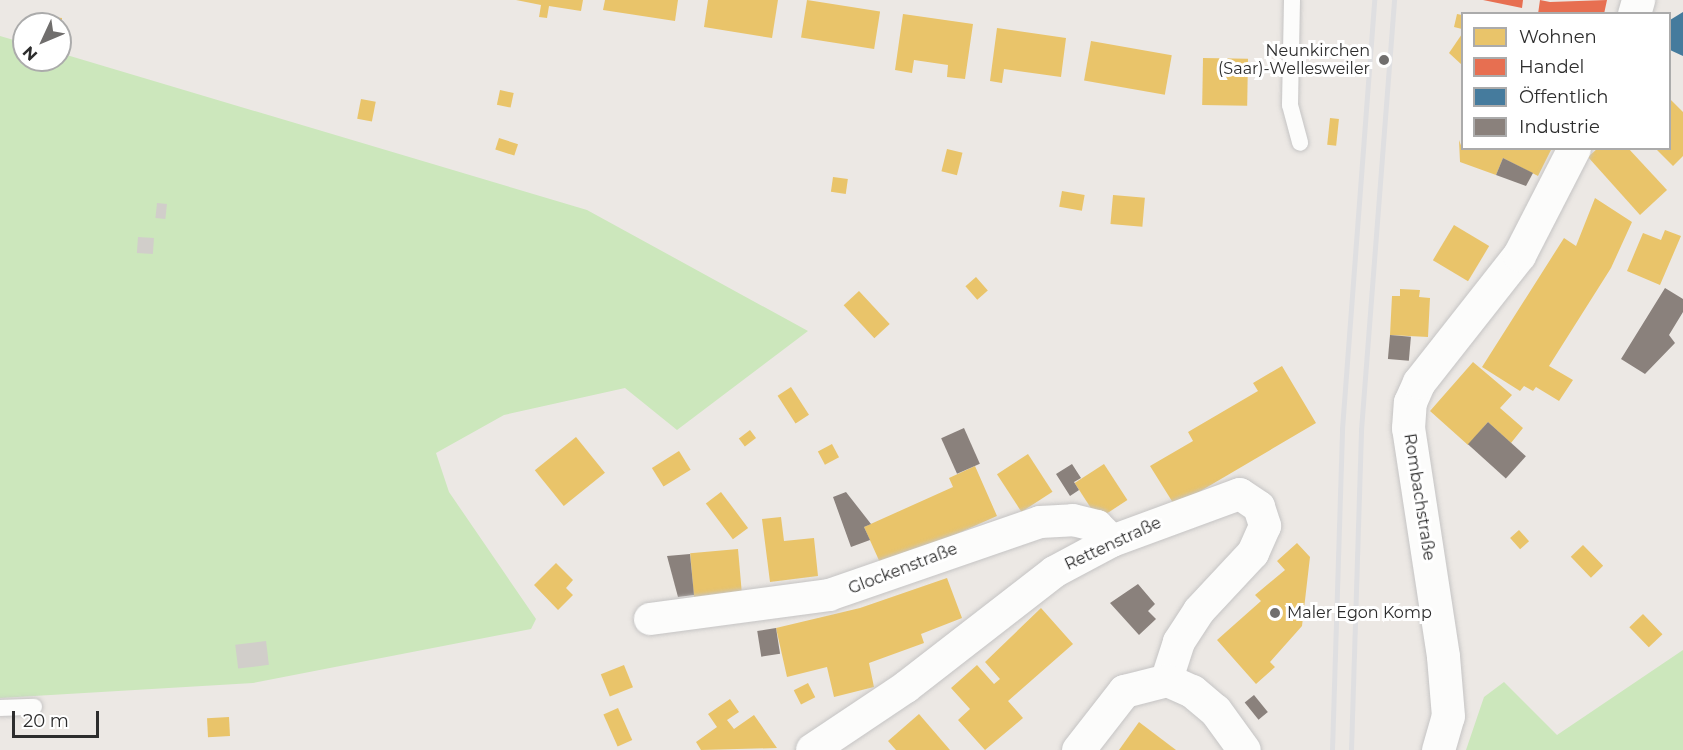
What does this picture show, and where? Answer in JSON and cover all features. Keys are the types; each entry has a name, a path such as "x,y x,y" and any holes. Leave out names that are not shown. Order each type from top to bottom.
{"street":[{"name":"Rombachstraße","path":"1438,750 1448,716 1443,656 1408,428 1410,402 1419,382 1519,255 1573,150"},
{"name":"Rettenstraße","path":"812,750 906,687 1054,572 1112,541 1240,494 1259,507 1265,526 1253,553 1199,611 1179,642 1167,680"},
{"name":"Glockenstraße","path":"650,619 830,595 1040,522 1073,520 1097,526 1112,541"},
{"path":"1078,750 1124,691 1167,680 1192,691 1215,710 1244,750"}],"lane":[{"path":"1292,0 1290,105 1300,143"},
{"path":"0,708 34,706"}],"green space":[{"path":"0,36 12,40 12,72 72,72 72,57 587,210 808,331 677,430 625,388 504,415 436,453 449,492 536,619 531,629 253,683 0,698"},
{"path":"1683,650 1683,750 1466,750 1484,697 1504,682 1557,735"}],"building: Wohnen":[{"path":"516,0 583,0 581,11 549,6 547,18 539,17 541,5"},
{"path":"605,0 678,0 675,21 603,10"},
{"path":"708,0 778,0 772,38 704,27"},
{"path":"807,0 880,12 874,49 801,38"},
{"path":"903,14 973,24 965,79 947,77 948,65 914,60 912,73 895,70"},
{"path":"1457,14 1461,15 1461,29 1454,27"},
{"path":"997,28 1066,38 1061,77 1004,69 1002,83 990,81"},
{"path":"1461,35 1461,64 1449,53"},
{"path":"1091,41 1172,55 1165,95 1084,80"},
{"path":"1203,58 1248,59 1247,106 1202,105"},
{"path":"500,90 514,93 511,108 497,105"},
{"path":"361,99 376,102 372,121 357,119"},
{"path":"1671,100 1683,112 1683,156 1673,166 1657,150 1671,150"},
{"path":"1330,118 1339,119 1336,146 1327,145"},
{"path":"499,138 518,144 514,156 495,149"},
{"path":"1459,140 1461,150 1551,150 1538,176 1503,158 1496,175 1460,162"},
{"path":"947,149 963,153 957,175 941,171"},
{"path":"1596,150 1630,150 1667,190 1640,215 1588,157"},
{"path":"833,177 848,179 846,194 831,192"},
{"path":"1062,191 1085,195 1082,211 1059,207"},
{"path":"1113,195 1145,198 1142,227 1110,224"},
{"path":"1595,198 1632,222 1611,268 1549,366 1573,380 1559,401 1536,387 1533,391 1524,386 1520,391 1482,367 1564,238 1576,246"},
{"path":"1454,225 1489,246 1468,281 1433,260"},
{"path":"1665,230 1681,236 1660,285 1627,271 1643,233 1661,240"},
{"path":"976,277 988,291 977,300 965,286"},
{"path":"1400,289 1420,290 1419,297 1430,298 1428,337 1390,335 1392,296 1400,296"},
{"path":"859,291 890,324 874,338 844,305"},
{"path":"1473,362 1512,395 1500,408 1523,428 1511,443 1488,422 1468,445 1430,411"},
{"path":"1282,366 1316,423 1175,506 1150,466 1193,441 1188,432 1258,391 1253,383"},
{"path":"791,387 809,415 796,423 778,396"},
{"path":"750,430 756,438 745,446 739,438"},
{"path":"576,437 605,473 564,506 535,470"},
{"path":"832,444 839,457 825,465 818,452"},
{"path":"679,451 691,470 664,487 652,468"},
{"path":"1028,454 1053,492 1021,512 997,474"},
{"path":"1104,464 1127,500 1098,519 1075,483"},
{"path":"975,466 997,516 882,567 864,527 953,487 949,478"},
{"path":"721,492 748,528 733,539 706,503"},
{"path":"781,517 784,541 814,538 818,576 770,582 762,519"},
{"path":"1519,530 1529,541 1520,549 1510,538"},
{"name":"Maler Egon Komp","path":"1297,543 1310,557 1302,626 1270,662 1275,667 1256,684 1217,640 1261,601 1255,595 1285,570 1277,561"},
{"path":"1583,545 1603,566 1591,578 1571,557"},
{"path":"738,549 742,595 694,599 690,553"},
{"path":"556,563 573,580 566,588 573,595 558,610 534,585"},
{"path":"947,578 962,618 921,634 924,643 869,663 874,687 834,697 827,667 787,677 776,628 860,608"},
{"path":"1041,608 1073,644 1008,701 1023,718 985,750 958,720 970,709 951,688 977,665 994,684 1000,679 985,662"},
{"path":"1643,614 1662,634 1649,647 1629,627"},
{"path":"624,665 633,687 610,697 601,674"},
{"path":"808,683 815,697 801,705 794,690"},
{"path":"730,699 739,712 727,720 734,729 754,715 777,748 701,750 696,742 717,727 708,714"},
{"path":"618,708 632,740 618,746 603,715"},
{"path":"919,714 950,750 896,750 888,741"},
{"path":"229,717 230,736 208,737 207,718"},
{"path":"1139,722 1176,750 1119,750"}],"building: Handel":[{"path":"1483,0 1523,0 1522,8"},
{"path":"1540,0 1550,2 1607,0 1604,12 1538,12"}],"building: Öffentlich":[{"path":"1683,12 1683,56 1671,50 1671,19"}],"building: Industrie":[{"path":"1503,158 1533,173 1526,186 1496,175"},
{"path":"1665,288 1683,299 1683,312 1669,335 1675,343 1645,374 1621,359"},
{"path":"1390,335 1411,337 1409,361 1388,359"},
{"path":"1488,422 1526,456 1506,478 1468,444"},
{"path":"964,428 980,464 957,474 941,438"},
{"path":"1072,464 1081,478 1074,482 1079,490 1070,496 1056,474"},
{"path":"846,492 871,524 864,527 870,540 851,547 833,497"},
{"path":"690,554 694,595 678,597 667,556"},
{"path":"1138,584 1155,604 1148,611 1156,619 1139,635 1110,603"},
{"path":"776,628 780,654 761,657 757,631"},
{"path":"1254,695 1268,712 1259,720 1245,703"}],"building: Sonstige":[{"path":"157,203 167,204 165,219 155,218"},
{"path":"138,237 154,238 153,254 137,253"},
{"path":"266,641 269,665 238,669 235,645"}],"railway":[{"path":"1332,750 1342,429 1374,0"},
{"path":"1351,750 1361,430 1394,0"}],"place":[{"name":"Neunkirchen (Saar)-Wellesweiler","path":"1384,60"},
{"name":"Maler Egon Komp","path":"1275,613"}]}
